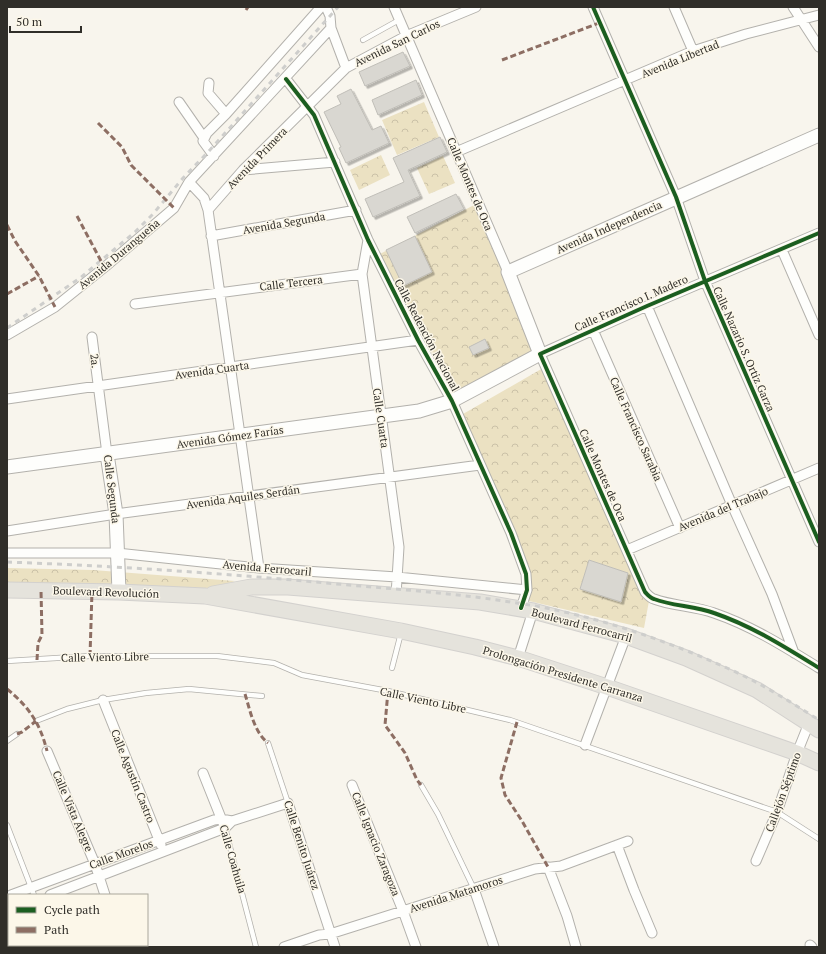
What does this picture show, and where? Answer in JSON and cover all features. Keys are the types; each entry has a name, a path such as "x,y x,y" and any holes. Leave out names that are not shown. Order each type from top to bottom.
{"main road":[{"name":"Avenida Independencia","path":"508,272 819,135"},
{"name":"Calle Montes de Oca","path":"508,272 540,354"},
{"name":"Calle Francisco I. Madero","path":"452,401 540,354"},
{"name":"Avenida Gómez Farías","path":"7,467 419,411 452,401"},
{"name":"Calle Segunda","path":"107,454 116,514 119,592"},
{"name":"Boulevard Ferrocarril","path":"205,596 251,587 288,587 480,602 527,609 626,636 686,658 757,690 814,726"},
{"name":"Boulevard Revolución","path":"7,590 119,592 205,596"},
{"name":"Prolongación Presidente Carranza","path":"205,596 401,631 518,658 797,752 819,763"}],"street":[{"path":"204,138 321,7"},
{"path":"326,7 330,16 331,28 346,68"},
{"name":"Calle Montes de Oca","path":"394,7 508,272"},
{"name":"Avenida San Carlos","path":"308,106 346,68 406,36 476,7"},
{"name":"Calle Nazario S. Ortiz Garza","path":"593,7 676,197 705,281 819,542"},
{"path":"674,7 693,51"},
{"path":"792,7 819,47"},
{"name":"Avenida Libertad","path":"456,152 626,81 693,51 746,34 819,15"},
{"name":"Avenida Durangueña","path":"7,335 55,307 174,208 189,182 286,79 331,28"},
{"name":"Calle Redención Nacional","path":"286,79 314,115 368,240 418,340 452,401 518,554 526,574 527,590 527,609 518,658"},
{"path":"209,83 208,93 226,114"},
{"path":"179,102 204,138 203,141 214,156"},
{"name":"Avenida Primera","path":"208,210 244,170 308,106"},
{"path":"244,170 335,162"},
{"path":"189,182 204,198 208,210 259,568"},
{"name":"Avenida Segunda","path":"211,236 356,210"},
{"name":"Calle Francisco I. Madero","path":"540,354 647,306 819,233"},
{"name":"Calle Cuarta","path":"368,240 362,274 399,546 396,595"},
{"path":"782,250 819,336"},
{"name":"Calle Tercera","path":"135,304 362,274"},
{"name":"Calle Francisco I. Madero","path":"647,306 732,505 772,594 794,653"},
{"name":"Calle Francisco Sarabia","path":"593,330 680,528"},
{"name":"2a.","path":"92,337 99,386"},
{"name":"Avenida Cuarta","path":"7,399 418,340"},
{"name":"Calle Montes de Oca","path":"540,354 645,592 649,597 655,600 690,606 713,613 757,631 794,653"},
{"name":"Calle Segunda","path":"99,386 107,454"},
{"name":"Avenida Aquiles Serdán","path":"7,530 480,465"},
{"name":"Avenida del Trabajo","path":"627,550 819,468"},
{"name":"Avenida Ferrocaril","path":"7,553 117,553 259,568 397,577 527,590"},
{"path":"585,745 626,636"},
{"path":"794,653 819,668"},
{"name":"Calle Agustín Castro","path":"103,700 164,851"},
{"name":"Callejón Séptimo","path":"756,861 777,812 797,752 814,726"},
{"name":"Calle Vista Alegre","path":"47,751 95,864 105,894"},
{"name":"Calle Coahuila","path":"203,773 221,819"},
{"name":"Calle Ignacio Zaragoza","path":"352,785 416,947"},
{"name":"Calle Morelos","path":"53,894 229,824 288,803"},
{"name":"Calle Benito Juárez","path":"288,803 335,947"},
{"name":"Calle Morelos","path":"18,894 32,891 95,864 214,820 221,819 229,824"},
{"name":"Avenida Matamoros","path":"284,947 319,935 330,934 535,869 561,866 628,840"},
{"path":"617,845 652,933"},
{"path":"548,868 567,916 576,947"},
{"path":"474,889 494,947"}],"lane":[{"path":"363,40 399,20"},
{"path":"392,668 401,631"},
{"name":"Calle Viento Libre","path":"7,661 90,656 217,656 274,663 302,674 424,699 510,720 777,812 819,839"},
{"path":"36,721 67,709 103,700 146,693 189,689 262,696"},
{"path":"7,741 17,734"},
{"name":"Calle Benito Juárez","path":"268,743 288,803"},
{"path":"421,785 438,814 474,889"},
{"name":"Calle Coahuila","path":"229,824 256,947"},
{"path":"7,825 32,891"}],"green space":[{"path":"424,102 439,137 397,155 382,120"},
{"path":"381,155 390,175 359,190 350,170"},
{"path":"443,156 455,183 429,194 417,168"},
{"path":"476,204 537,353 452,398 378,255"},
{"path":"543,368 649,601 644,628 529,601 531,579 463,414"},
{"path":"7,568 93,570 235,581 206,591 7,586"}],"building":[{"path":"403,52 410,66 365,86 359,72"},
{"path":"416,80 422,95 378,115 372,100"},
{"path":"351,89 372,130 381,126 389,143 346,163 339,148 341,147 324,112 341,104 337,96"},
{"path":"440,137 447,152 408,170 420,196 373,217 365,199 404,182 393,158"},
{"path":"456,194 464,209 415,233 407,217"},
{"path":"415,236 432,272 403,286 386,250"},
{"path":"485,339 489,348 473,355 469,347"},
{"path":"589,560 628,573 621,602 580,589"}],"railway":[{"path":"7,328 80,278 135,232 153,214 183,178 338,7"},
{"path":"7,562 127,568 286,579 450,594 499,600 549,609 601,621 627,629 703,657 739,673 819,720"}],"marked path":[{"path":"502,60 599,23"},
{"path":"98,123 122,147 131,165 174,208"},
{"path":"77,216 101,261 106,266"},
{"path":"7,225 15,241 39,276 55,307"},
{"path":"7,294 39,276"},
{"path":"37,660 38,643 42,635 41,590"},
{"path":"90,656 92,591"},
{"path":"7,689 22,702 33,716 41,732 47,751"},
{"path":"388,691 385,725 405,753 417,780 421,785"},
{"path":"245,694 256,727 268,743"},
{"path":"17,734 36,721"},
{"path":"517,722 501,778 505,795 522,821 548,867"}],"cycle path":[{"path":"593,7 676,197 705,281 819,542"},
{"path":"286,79 314,115 368,240 418,340 452,401 511,533 526,574 527,590 521,608"},
{"path":"819,233 647,306 540,354 645,592 651,598 707,611 742,624 794,652 819,668"}]}
